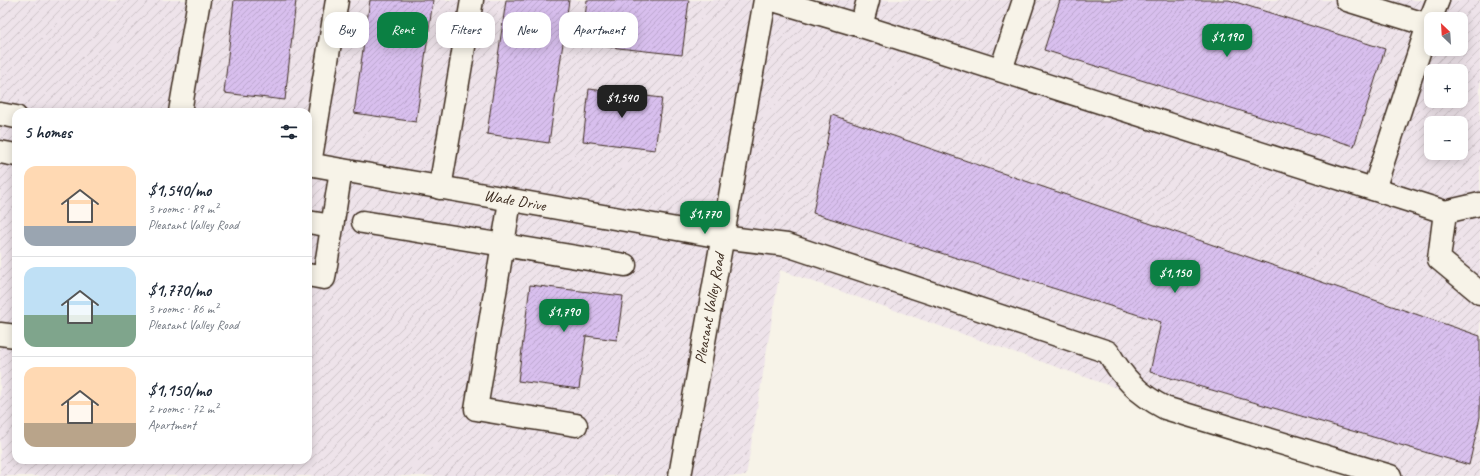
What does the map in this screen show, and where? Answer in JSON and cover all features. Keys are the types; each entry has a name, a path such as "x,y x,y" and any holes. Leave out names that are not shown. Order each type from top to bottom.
{"street":[{"path":"181,108 199,0"},
{"path":"312,146 337,0"},
{"path":"440,188 472,0"},
{"name":"Pleasant Valley Road","path":"680,476 765,0"},
{"path":"774,0 1001,70 1445,212 1480,204"},
{"path":"861,26 868,0"},
{"path":"1001,70 1024,0"},
{"path":"1347,0 1424,24"},
{"path":"1433,12 1438,0"},
{"path":"1374,189 1424,37"},
{"path":"0,114 12,116"},
{"path":"0,152 12,154"},
{"name":"Wade Drive","path":"312,165 722,237 787,245 1108,352 1118,370 1146,398 1165,408 1390,476"},
{"path":"312,276 324,278 341,170"},
{"path":"510,200 476,409 576,425"},
{"path":"1445,212 1439,259 1480,293"},
{"path":"363,222 625,265"},
{"path":"312,223 332,226"},
{"path":"0,334 12,336"}],"shaded area":[{"path":"0,0 1480,0 1480,476 1367,476 780,270 746,476 0,476"}],"building":[{"path":"234,0 296,0 285,100 224,93"},
{"path":"370,0 433,0 428,36 428,12 377,12 377,48 426,48 416,122 354,113 363,48 369,48 368,12"},
{"path":"506,0 569,0 567,12 559,12 559,48 562,48 549,143 487,134 503,21 503,48 551,48 551,12 504,12"},
{"path":"587,0 689,0 682,55 618,48 638,48 638,12 586,12"},
{"path":"1060,0 1229,0 1385,49 1354,146 1044,50"},
{"path":"589,89 662,98 655,150 583,141"},
{"path":"832,115 1480,336 1480,417 1469,465 1150,372 1161,322 813,213"},
{"path":"530,285 623,296 617,340 586,336 579,389 518,381"}]}
